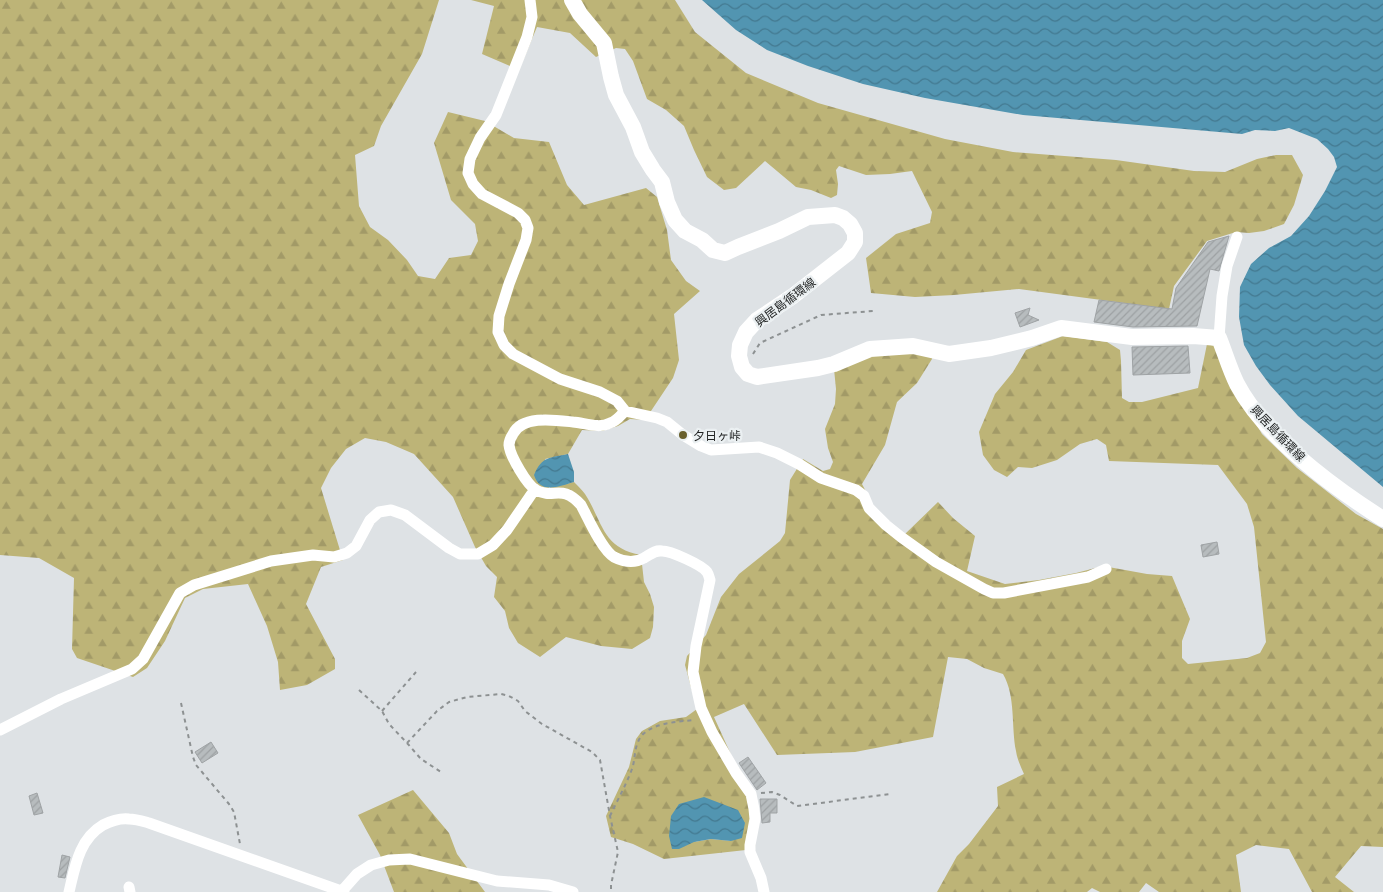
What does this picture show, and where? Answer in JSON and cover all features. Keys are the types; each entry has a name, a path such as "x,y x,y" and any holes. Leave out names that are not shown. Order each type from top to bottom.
{"main road":[{"name":"興居島循環線","path":"572,0 580,14 604,43 616,95 633,127 642,152 662,182 667,202 675,220 685,231 702,240 713,250 725,253 808,217 834,215 843,218 850,224 855,233 855,242 848,253 793,296 757,320 746,332 740,345 739,356 744,370"},
{"path":"744,370 748,374 757,377 818,368 834,364 870,348 913,346 949,354 991,348 1032,338 1061,328 1132,337 1193,336 1219,338"},
{"name":"興居島循環線","path":"1219,338 1237,384 1266,425 1313,469 1383,519"}],"street":[{"path":"530,0 532,17 526,37 496,115 480,138 470,160 468,173 473,184 482,194 518,213 525,220 528,228 526,240 499,316 498,332 504,345 513,354 560,378 600,392 616,401 625,411 667,422 695,443 710,450 759,448 777,453 821,478 856,490 864,496 869,508 901,537 936,562 984,589 1004,593 1088,577 1106,569"},
{"path":"1219,338 1222,296 1227,266 1237,237"},
{"path":"625,411 617,420 609,424 597,426 573,422 538,420 526,422 516,428 509,444 521,472 535,489 542,493 564,493 576,499 606,550 614,557 634,562 653,552 662,551 700,567 707,572 710,580 696,646 693,672 701,708 712,732 751,794 755,819 750,852 761,878 764,892"},
{"path":"0,730 61,699 132,669 143,659 180,593 194,585 271,561 313,555 334,557 356,546 370,520 379,512 391,510 405,515 460,554 478,554 493,545 507,530 535,489"},
{"path":"69,892 84,843 96,830 112,820 128,818 149,823 343,891 357,874 371,865 390,860 410,859 497,881 549,885 573,892"}],"path":[{"path":"744,370 760,343 820,315 873,311"},
{"path":"382,711 416,672"},
{"path":"359,690 382,711 389,724 421,759 441,772"},
{"path":"407,743 437,711 449,702 467,697 501,694 518,701 526,711 542,724 592,752 600,760 618,852 611,892"},
{"path":"181,703 192,757 196,765 234,812 240,841 238,854"},
{"path":"610,816 632,770 636,747 640,737 662,724 706,719"},
{"path":"751,794 772,792 797,806 890,794"}],"green space":[{"path":"0,0 439,0 422,54 381,126 374,146 355,155 359,206 370,227 388,240 407,260 418,276 435,279 449,258 471,255 478,241 475,224 451,200 434,143 448,112 485,121 514,138 549,142 567,185 584,205 646,188 657,197 667,230 671,260 686,281 700,291 674,314 679,360 673,378 645,420 630,419 618,426 602,431 582,430 568,454 545,459 549,488 574,482 585,494 600,524 611,540 628,552 641,555 644,582 654,607 653,627 650,638 632,649 601,646 566,637 540,657 518,643 509,628 505,611 494,597 497,577 486,566 475,547 453,497 414,454 386,442 365,438 346,449 331,468 321,488 343,560 321,567 306,604 335,659 335,669 307,685 280,690 278,662 267,626 248,584 203,589 185,598 165,641 147,668 133,677 77,658 72,649 74,578 39,558 0,555"},
{"path":"471,0 675,0 695,32 746,73 818,103 945,139 1013,152 1116,160 1194,171 1225,172 1257,159 1276,155 1292,155 1303,175 1294,205 1284,224 1264,231 1236,232 1207,241 1174,286 1169,309 1019,289 915,297 871,293 866,258 896,234 930,223 932,212 912,171 866,175 839,166 836,170 837,195 831,198 811,190 796,187 765,161 736,188 724,190 707,177 684,126 666,110 647,99 633,61 625,49 616,48 596,57 570,33 537,27 519,70 482,54 494,6"},
{"path":"1063,336 1107,342 1120,350 1122,398 1129,402 1142,402 1198,388 1207,344 1218,347 1246,407 1262,434 1297,468 1356,514 1383,529 1383,847 1361,846 1335,877 1354,892 1312,892 1289,849 1256,845 1236,855 1241,892 1159,892 1146,883 1139,892 1100,892 1092,888 1087,892 937,892 957,856 969,844 998,806 997,787 1024,774 1017,754 1010,692 1003,674 984,668 967,659 948,657 933,737 855,752 777,755 744,704 714,717 733,759 756,794 755,849 664,859 633,844 611,837 606,816 629,767 636,739 642,731 660,721 686,717 697,709 685,665 687,656 706,635 721,597 739,574 780,541 785,533 790,480 803,459 823,471 830,469 833,462 828,448 825,429 835,404 836,389 833,359 934,345 932,359 917,383 897,402 885,445 862,484 874,507 904,535 938,502 953,518 975,536 967,571 1005,584 1039,580 1103,566 1147,574 1172,576 1190,619 1182,641 1182,658 1188,664 1247,658 1260,653 1266,642 1254,527 1247,504 1218,465 1109,461 1106,445 1097,439 1080,444 1057,460 1032,468 1018,467 1007,477 994,470 983,455 979,432 995,394 1013,372 1026,350","holes":["745,823 731,841 711,839 694,842"]},
{"path":"413,790 449,833 457,854 485,892 394,892 380,855 358,815"}],"water":[{"path":"702,0 1383,0 1383,487 1298,416 1270,385 1244,345 1239,317 1240,287 1251,264 1269,248 1291,236 1309,216 1337,167 1334,157 1317,139 1289,128 1275,131 1255,130 1242,134 1023,115 925,98 863,84 767,50 736,30"},
{"path":"568,454 574,472 574,482 551,488 541,485 537,481 534,475 540,464 551,457"},
{"path":"704,797 738,810 745,823 742,838 731,841 711,839 694,842 679,849 672,849 669,836 671,816 679,804"}],"building":[{"path":"1229,236 1219,271 1210,269 1197,326 1133,327 1094,322 1099,300 1172,309 1176,288 1208,242"},
{"path":"1030,308 1028,315 1039,320 1020,327 1015,313"},
{"path":"1188,346 1190,373 1133,375 1132,347"},
{"path":"1217,542 1219,554 1203,557 1201,545"},
{"path":"211,742 218,753 202,763 195,752"},
{"path":"748,757 766,783 757,790 739,763"},
{"path":"37,793 43,813 34,815 29,796"},
{"path":"760,799 777,799 777,813 770,813 770,822 762,823"},
{"path":"62,855 70,857 65,878 58,877"}],"place":[{"name":"夕日ヶ峠","path":"683,435"}]}
